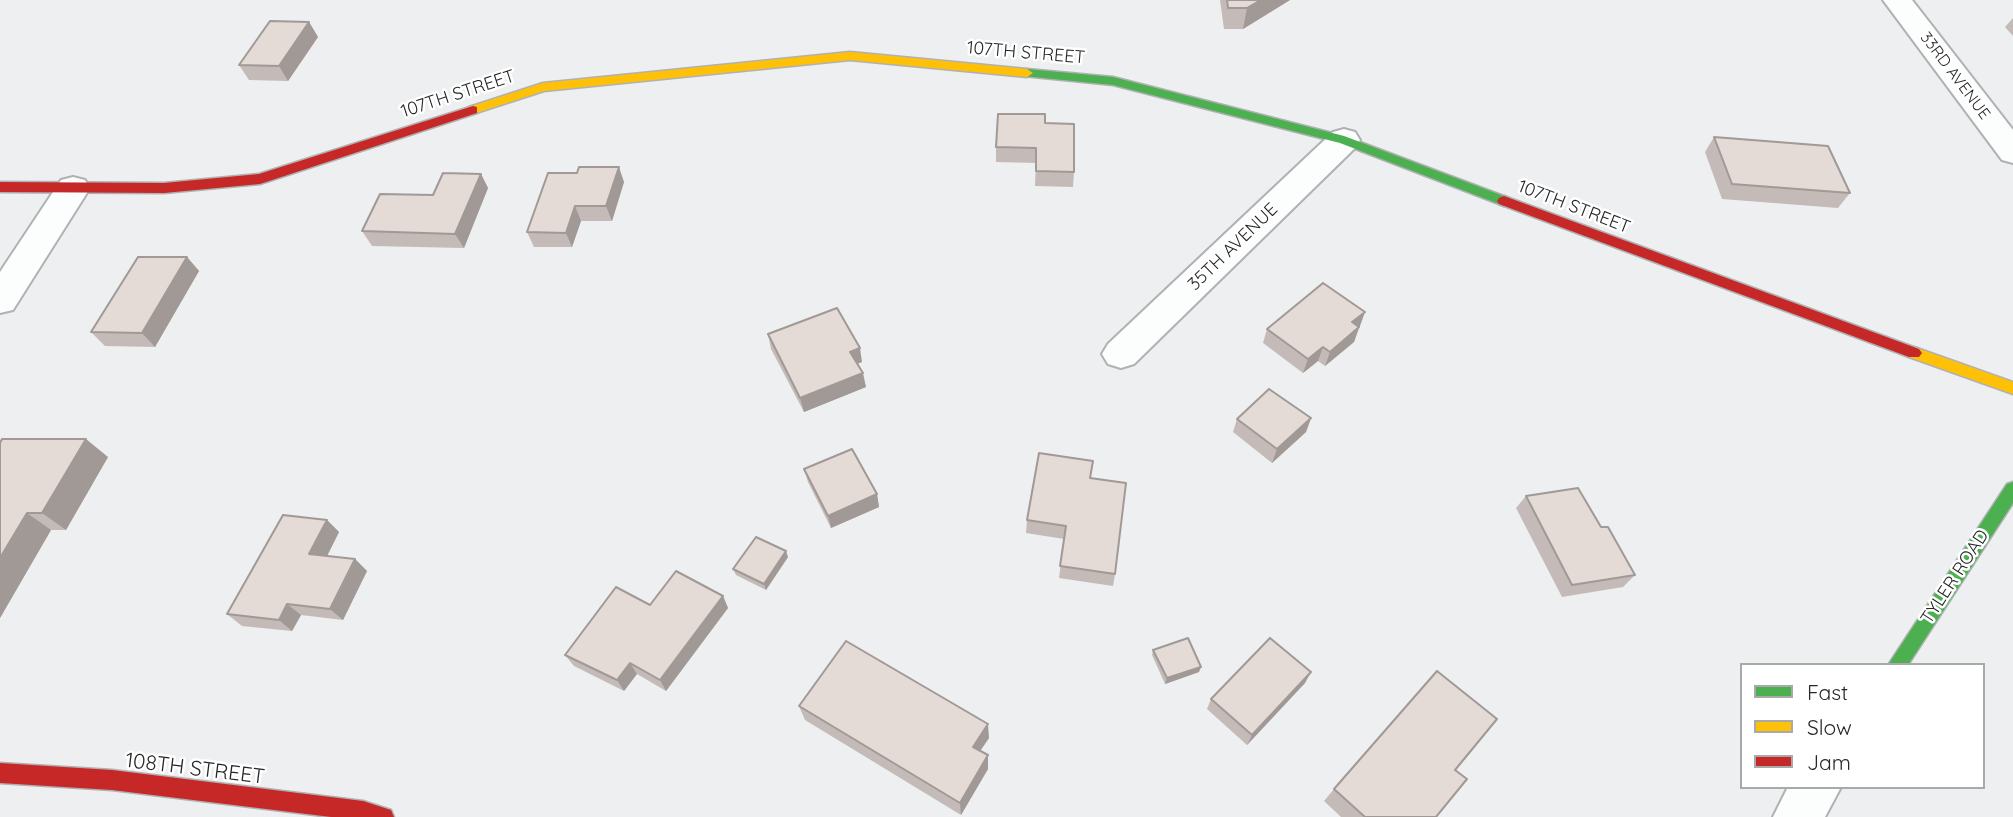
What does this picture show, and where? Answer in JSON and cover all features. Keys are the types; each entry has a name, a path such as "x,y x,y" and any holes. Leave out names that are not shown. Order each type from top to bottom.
{"street":[{"name":"33RD AVENUE","path":"1897,0 2013,152"},
{"name":"107TH STREET","path":"0,187 164,188 260,178 543,87 850,55 1112,81 1344,140 1685,270 2013,388"},
{"name":"35TH AVENUE","path":"1121,354 1344,140"},
{"path":"0,300 73,188"},
{"name":"TYLER ROAD","path":"1899,663 2013,489"},
{"name":"108TH STREET","path":"0,773 112,780 363,811 384,817"},
{"path":"1797,817 1816,789"}],"building":[{"path":"1227,0 1261,0 1247,8 1228,8"},
{"path":"270,21 309,22 279,66 239,65"},
{"path":"998,114 1045,114 1045,123 1074,124 1074,172 1036,171 1036,148 996,147"},
{"path":"1714,137 1828,146 1850,193 1732,184"},
{"path":"579,167 619,167 606,206 575,206 566,233 527,232 548,173 577,173"},
{"path":"443,173 481,174 455,234 362,231 380,194 433,195"},
{"path":"138,257 187,257 142,333 91,332"},
{"path":"1323,283 1365,312 1352,322 1359,327 1330,352 1323,347 1308,359 1267,329"},
{"path":"837,308 860,348 850,352 863,373 800,398 768,334"},
{"path":"1269,389 1311,418 1277,449 1237,419"},
{"path":"2,439 86,439 42,513 27,513 0,558 0,443"},
{"path":"852,449 877,494 828,516 804,469"},
{"path":"1039,453 1093,461 1090,478 1126,483 1115,574 1060,566 1066,526 1027,520"},
{"path":"1578,488 1601,527 1608,527 1635,575 1572,585 1526,496"},
{"path":"283,515 327,520 309,554 355,559 330,609 287,604 279,620 227,614"},
{"path":"756,537 786,551 764,584 733,569"},
{"path":"676,571 723,596 660,680 630,663 617,680 565,655 616,587 650,605"},
{"path":"1188,638 1201,667 1167,678 1153,650"},
{"path":"1270,638 1311,672 1252,735 1211,699"},
{"path":"846,641 988,724 973,747 988,755 960,803 799,706"},
{"path":"1437,671 1497,719 1455,770 1467,779 1436,817 1365,817 1334,789"}],"traffic: fast":[{"path":"1027,73 1113,81 1344,140 1504,201"},
{"path":"1898,663 2013,489"}],"traffic: slow":[{"path":"473,110 543,87 850,56 1027,73"},
{"path":"1914,353 2013,388"}],"traffic: jam":[{"path":"0,187 164,188 260,179 473,110"},
{"path":"1504,201 1914,353"},
{"path":"0,773 112,780 363,811 384,817"}]}
